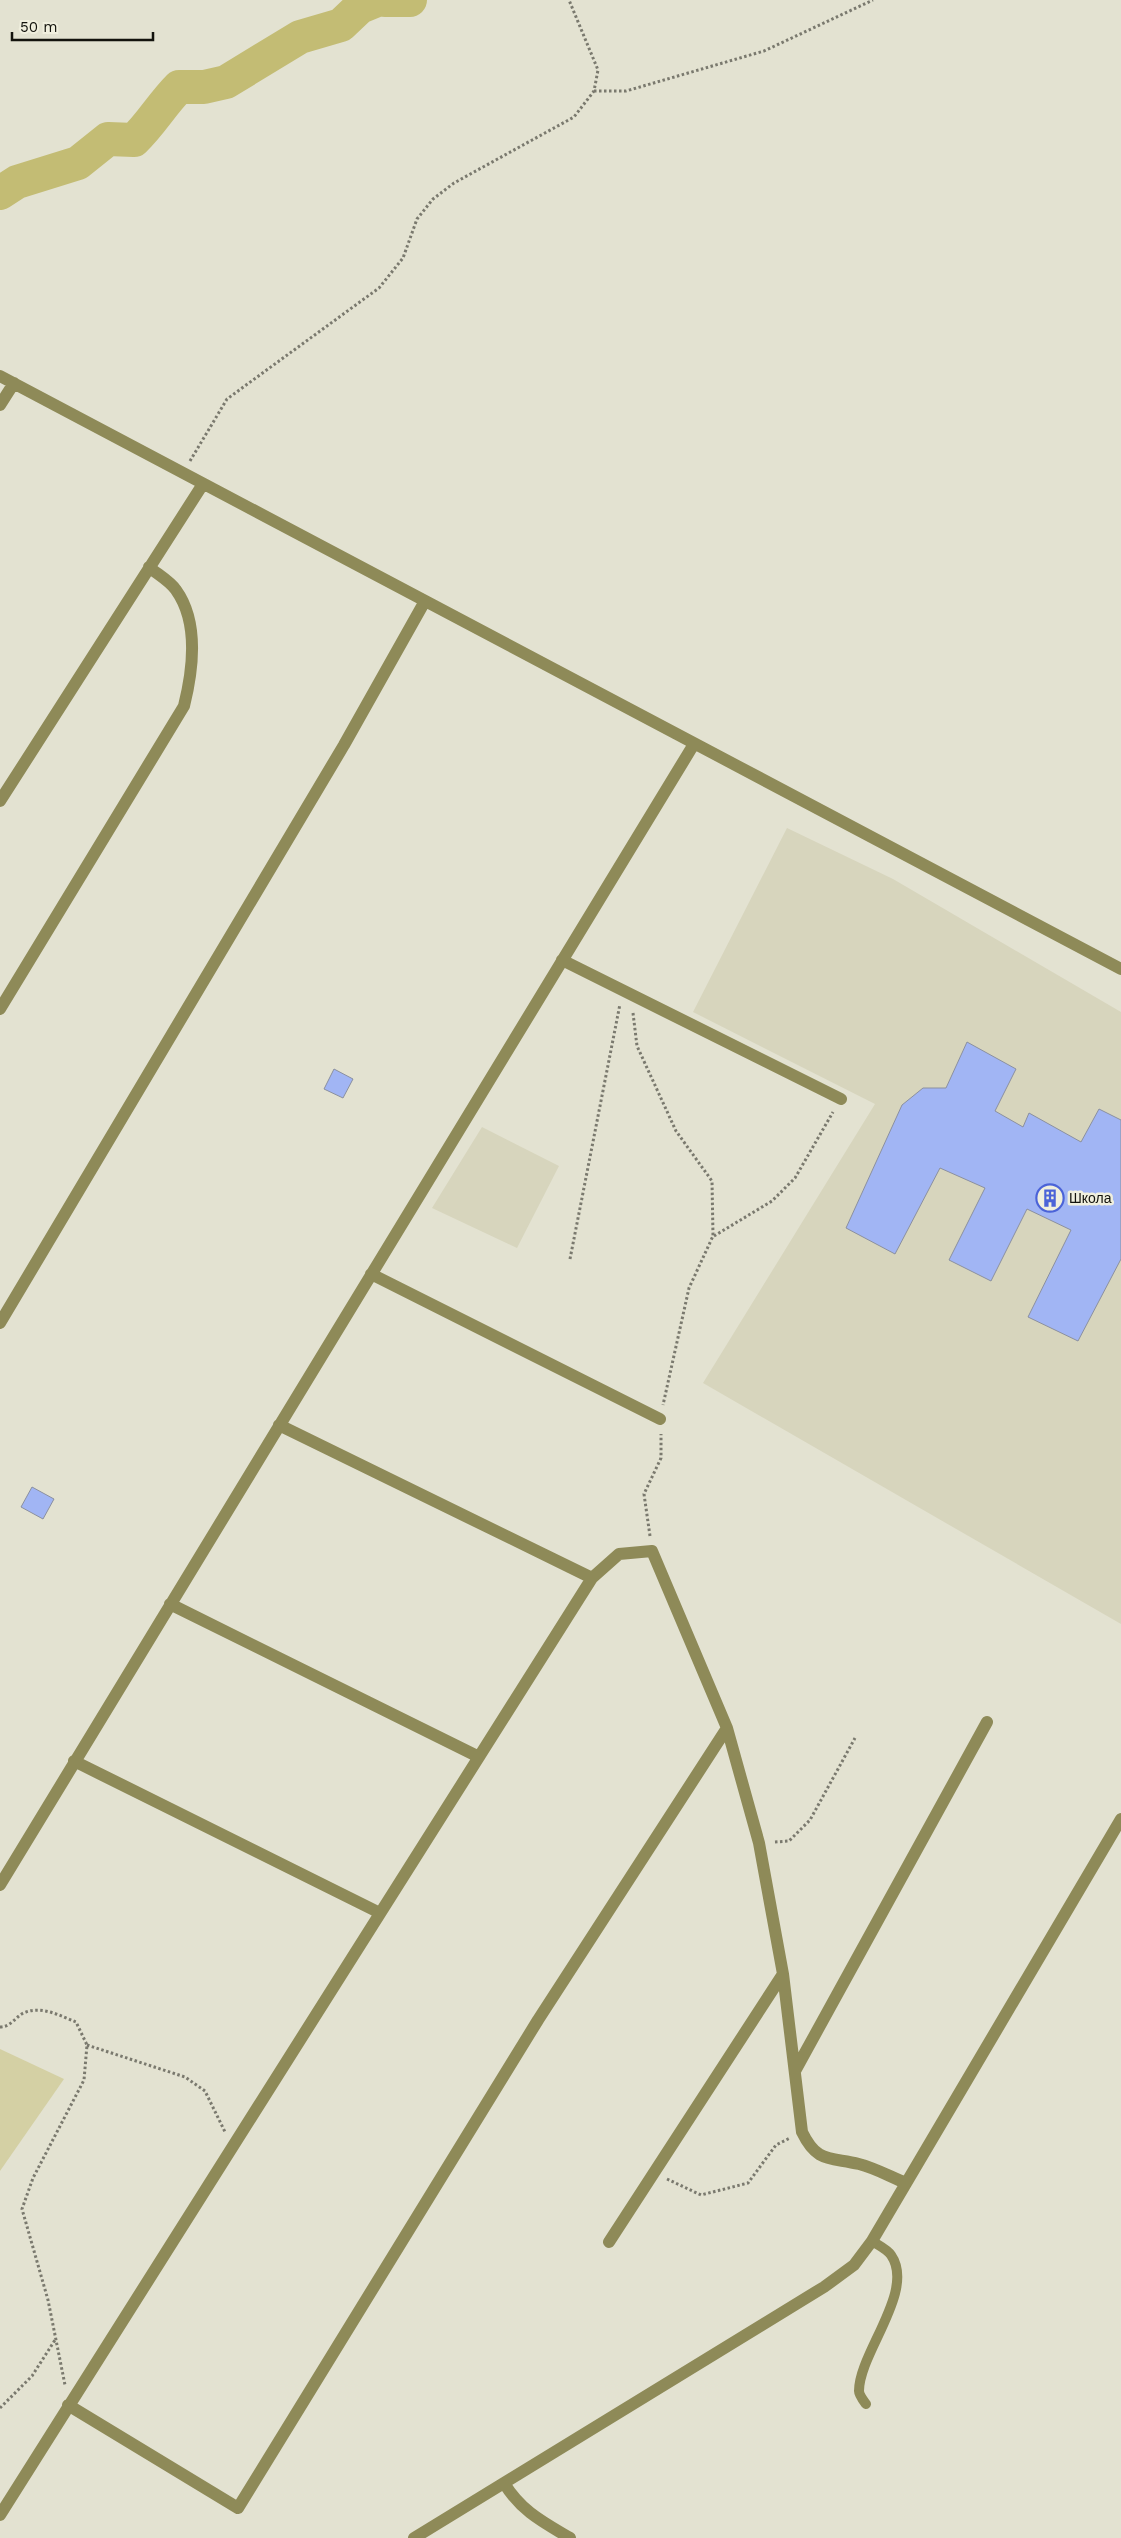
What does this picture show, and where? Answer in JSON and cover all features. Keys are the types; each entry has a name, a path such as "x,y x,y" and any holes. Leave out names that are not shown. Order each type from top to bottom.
{"street":[{"path":"0,376 1121,969"},
{"path":"0,405 14,383"},
{"path":"0,801 203,484"},
{"path":"0,1008 184,706 191,675 190,620 176,589 149,567"},
{"path":"0,1323 344,745 425,601"},
{"path":"0,1885 694,744"},
{"path":"562,960 841,1099"},
{"path":"371,1274 660,1419"},
{"path":"279,1425 592,1578"},
{"path":"0,2515 592,1578 619,1554 652,1551 727,1728 759,1843 783,1974 802,2132 809,2147 822,2158 860,2164 906,2183"},
{"path":"170,1604 479,1756"},
{"path":"794,2071 987,1722"},
{"path":"68,2405 238,2508 538,2020 727,1728"},
{"path":"74,1761 380,1913"},
{"path":"414,2538 824,2287 854,2265 872,2240 1121,1818"},
{"path":"609,2242 783,1974"},
{"path":"504,2483 514,2500 532,2516 570,2538"}],"lane":[{"path":"866,2404 859,2393 861,2375 892,2304 897,2273 890,2255 872,2240"}],"path":[{"path":"183,473 210,424 227,399 380,288 403,258 417,219 433,199 454,183 574,117 594,91 598,70 569,0"},
{"path":"594,91 626,91 764,51 873,0"},
{"path":"627,992 637,1046 676,1131 712,1182 713,1236 688,1288 660,1419 661,1458 644,1494 652,1551"},
{"path":"570,1259 627,992"},
{"path":"713,1236 772,1201 795,1178 841,1099"},
{"path":"759,1843 789,1841 810,1820 855,1738"},
{"path":"0,2027 7,2027 26,2012 49,2011 76,2022 87,2045 84,2080 33,2178 22,2209 48,2300 68,2405"},
{"path":"87,2045 185,2077 205,2091 232,2146"},
{"path":"653,2173 702,2195 748,2183 776,2146 802,2132"},
{"path":"0,2408 32,2376 56,2339"}],"shaded area":[{"path":"787,828 893,879 1121,1012 1121,1624 703,1383 875,1104 693,1012"},
{"path":"482,1127 559,1166 517,1248 432,1208"},
{"path":"0,2049 64,2079 0,2171"}],"building":[{"name":"Школа","path":"967,1042 1016,1069 995,1111 1023,1127 1029,1113 1081,1142 1099,1109 1121,1120 1121,1259 1078,1341 1028,1317 1071,1230 1027,1209 991,1281 949,1260 985,1188 940,1168 895,1254 846,1228 902,1105 923,1088 946,1088"},
{"path":"334,1069 353,1079 343,1098 324,1089"},
{"path":"32,1487 54,1499 43,1519 21,1507"}],"waterway":[{"path":"0,193 17,182 78,163 108,139 134,140 179,87 204,87 226,82 300,37 341,25 360,7 377,0"},
{"path":"385,0 410,0"}],"place":[{"name":"Школа","path":"1050,1198"}]}
